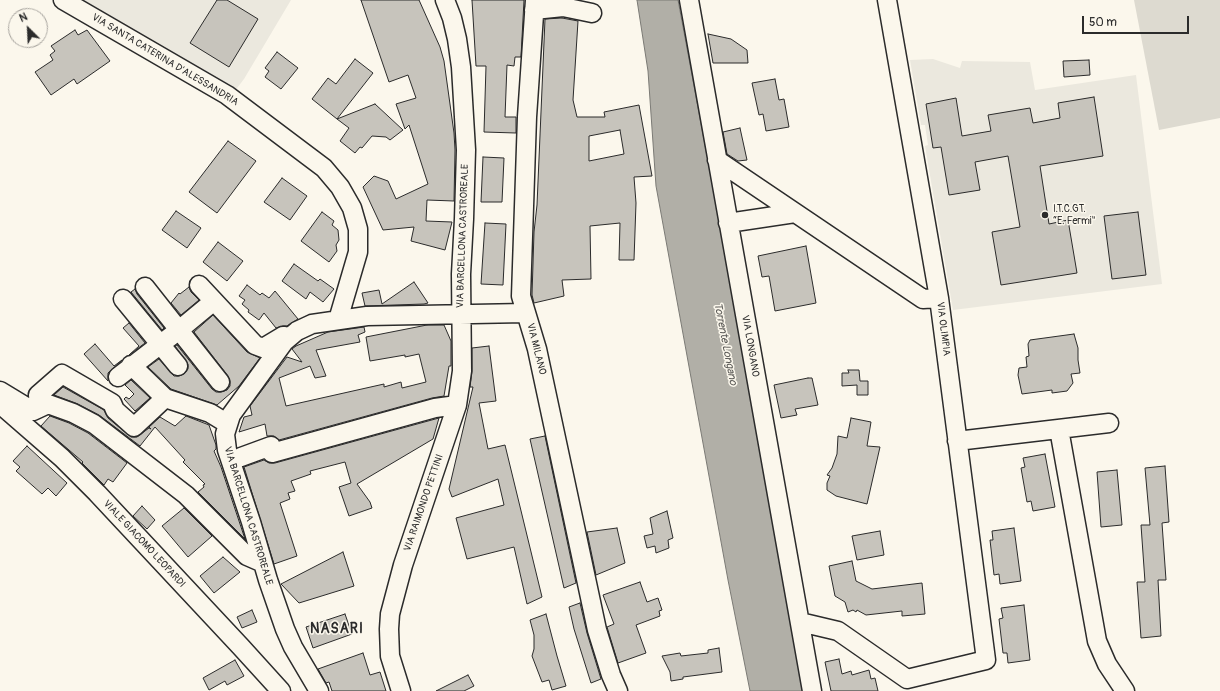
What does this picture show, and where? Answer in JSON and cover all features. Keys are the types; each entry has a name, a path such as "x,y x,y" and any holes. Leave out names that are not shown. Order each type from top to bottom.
{"street":[{"name":"VIA SANTA CATERINA D'ALESSANDRIA","path":"63,0 227,95 324,168 340,187 352,208 358,229 358,252 338,320"},
{"name":"VIA BARCELLONA CASTROREALE","path":"319,691 293,647 285,629 262,563 251,522 227,450 225,441 228,424 237,405 280,348 297,331 312,324 367,316 461,313 466,150 461,67 452,18 445,0"},
{"name":"VIA LONGANO","path":"689,0 812,691"},
{"name":"VIA OLIMPIA","path":"800,622 838,631 907,680 986,660 939,298 887,0"},
{"path":"535,5 592,13"},
{"name":"VIA MILANO","path":"535,5 527,117 521,296 537,349 593,616 605,657 618,691"},
{"path":"717,160 923,299 939,298"},
{"path":"728,223 795,213"},
{"path":"198,285 255,345 263,348 283,336 290,337"},
{"path":"145,287 220,382"},
{"path":"123,299 178,366"},
{"path":"214,301 125,371 165,398 210,413 228,424"},
{"path":"461,313 526,313"},
{"name":"VIA RAIMONDO PETTINI","path":"401,691 390,656 388,629 390,614 403,565 457,405 462,371 461,313"},
{"path":"39,408 38,395 62,374 112,403 115,410 134,427 165,398"},
{"path":"0,391 33,411 48,404 73,413 94,424 186,495 247,556 262,563"},
{"name":"VIALE GIACOMO LEOPARDI","path":"0,404 62,458 97,493 242,647 281,691"},
{"path":"241,457 271,446 272,453 435,408 457,405"},
{"path":"957,441 1109,423"},
{"path":"1059,429 1097,641 1107,664 1125,691"}],"shaded area":[{"path":"82,0 291,0 244,79 234,92"},
{"path":"1134,0 1220,0 1220,118 1159,130"},
{"name":"I.T.C.GT. “E. Fermi\"","path":"933,59 960,68 962,61 1030,62 1035,90 1136,75 1162,284 953,310 925,146 928,145 925,125 921,125 910,60"}],"water":[{"name":"Torrente Longano","path":"637,0 678,0 744,354 803,691 750,691 728,580 656,186 648,71"}],"building":[{"path":"217,0 227,0 258,19 229,67 190,43"},
{"path":"361,0 419,0 440,47 444,61 454,133 454,201 427,200 426,221 452,222 445,250 411,241 414,227 383,230 363,187 374,176 388,181 396,199 428,184 409,125 405,129 396,104 416,98 408,75 389,82"},
{"path":"472,0 524,0 521,57 515,57 514,66 507,65 505,117 516,117 516,133 484,132 486,66 476,66"},
{"path":"562,18 578,21 573,100 577,117 605,117 604,112 639,105 652,176 634,177 636,203 634,260 619,260 620,223 590,226 591,279 562,280 564,296 534,303 532,295 534,232 537,205 545,19","holes":["620,130 624,154 589,161 589,136"]},
{"path":"75,30 78,35 87,30 110,61 77,84 74,79 51,95 35,72 53,60 50,55 55,51 51,46"},
{"path":"708,34 731,39 747,50 748,63 713,63"},
{"path":"277,52 298,68 281,89 265,77 269,71 265,68"},
{"path":"355,59 373,73 337,119 312,99 328,78 336,84"},
{"path":"1089,60 1090,75 1064,77 1063,61"},
{"path":"775,79 779,100 784,99 789,127 766,131 763,114 759,115 752,83"},
{"path":"1094,97 1103,156 1040,166 1049,224 1068,220 1077,273 1001,285 992,232 1020,227 1008,156 975,162 980,190 949,195 941,147 933,148 926,104 956,98 962,136 991,131 988,115 1030,108 1033,123 1060,118 1058,103"},
{"path":"375,104 403,130 390,140 386,137 372,136 362,148 360,147 355,153 340,141 349,128 337,119"},
{"path":"740,128 747,160 738,161 727,154 723,132"},
{"path":"228,141 256,161 217,213 189,192"},
{"path":"483,157 504,158 502,202 481,202"},
{"path":"282,178 307,196 290,220 264,202"},
{"path":"176,211 201,228 187,248 162,230"},
{"path":"322,212 334,221 332,225 338,230 339,240 336,245 337,251 329,262 301,241"},
{"path":"1138,212 1146,275 1112,279 1104,216"},
{"path":"485,223 506,224 503,285 481,284"},
{"path":"218,242 243,261 227,281 203,262"},
{"path":"806,246 816,303 775,311 769,276 762,277 758,256"},
{"path":"294,264 318,281 320,279 334,289 323,302 310,292 306,299 282,281"},
{"path":"414,282 428,303 365,306 362,293 379,290 382,304"},
{"path":"247,285 260,295 262,293 269,298 275,291 298,319 287,326 276,328 264,313 259,320 248,312 249,310 242,304 245,300 239,296"},
{"path":"189,287 191,292 199,300 181,315 171,303 179,293 180,294"},
{"path":"135,289 137,294 164,328 162,330 131,292"},
{"path":"213,315 247,352 260,358 239,386 217,405 171,389 148,367 159,359 174,376 184,374 188,369 188,364 175,346 177,345 212,389 216,392 227,390 230,386 228,376 194,332"},
{"path":"129,323 145,343 129,355 139,346 123,328"},
{"path":"427,325 444,325 451,341 451,366 449,366 444,396 279,440 274,436 267,436 265,424 239,432 244,417 252,415 250,406 287,357 302,362 292,349 328,332 364,327 365,332 358,335 360,342 316,350 326,376 315,378 310,366 279,378 286,406 384,384 384,387 401,382 402,388 426,382 419,354 370,361 366,337"},
{"path":"1074,334 1078,348 1080,373 1071,374 1073,383 1067,391 1052,393 1052,390 1022,394 1018,375 1019,368 1027,367 1026,357 1029,356 1028,344 1030,340"},
{"path":"95,344 114,366 122,360 108,373 108,381 84,354"},
{"path":"489,346 496,401 479,403 488,449 505,445 542,597 527,604 514,547 467,559 456,518 504,505 498,479 452,497 449,489 473,387 470,387 472,348"},
{"path":"848,370 859,370 860,381 868,381 868,395 857,395 857,385 842,386 842,373 849,373"},
{"path":"812,378 818,405 795,409 797,415 781,418 774,385"},
{"path":"131,380 150,398 135,411 124,399 126,397 129,399 134,394 125,385"},
{"path":"63,387 104,410 108,418 131,437 137,437 149,428 151,429 149,427 160,417 175,426 186,416 209,425 216,445 216,449 214,451 221,467 245,539 198,492 204,487 203,485 205,484 183,462 185,460 155,427 140,446 99,415 78,404 54,395"},
{"path":"50,416 69,423 88,433 127,463 113,482 108,479 104,485 82,463 83,462 41,426"},
{"path":"439,418 433,439 357,484 370,502 372,508 349,516 339,487 351,483 345,462 310,471 311,474 291,481 295,491 288,493 290,499 280,503 297,556 274,564 244,467 264,460 269,463 275,463"},
{"path":"851,418 871,422 867,446 880,447 867,504 836,496 827,490 827,483 830,476 827,475 832,468 837,454 838,436 847,438"},
{"path":"545,436 576,583 564,588 530,439"},
{"path":"27,446 67,483 56,496 48,488 42,494 16,471 20,467 13,461"},
{"path":"1045,454 1055,507 1033,511 1031,501 1027,502 1021,468 1025,467 1023,458"},
{"path":"1165,466 1169,522 1162,523 1166,580 1158,580 1161,636 1141,638 1137,582 1145,582 1141,525 1150,525 1145,468"},
{"path":"1117,470 1122,525 1101,527 1097,472"},
{"path":"142,506 155,520 147,529 133,516"},
{"path":"184,508 212,536 188,557 162,526"},
{"path":"667,511 673,538 668,540 669,548 656,553 655,546 647,548 644,536 653,534 650,518"},
{"path":"617,528 625,563 596,575 587,532"},
{"path":"1014,528 1021,581 1000,584 999,574 994,575 990,540 993,540 992,531"},
{"path":"880,531 884,555 857,560 852,536"},
{"path":"343,552 354,586 299,603 281,584"},
{"path":"223,557 240,572 214,593 200,576"},
{"path":"852,561 856,581 872,589 922,583 925,614 902,616 902,611 866,615 857,610 856,612 853,610 848,612 845,602 835,596 829,566"},
{"path":"640,582 647,602 658,598 662,610 659,611 660,616 636,625 646,653 618,663 607,627 614,624 603,595"},
{"path":"580,603 587,633 601,679 591,683 574,629 569,607"},
{"path":"1024,605 1030,660 1008,663 1007,653 1003,653 999,619 1003,618 1001,608"},
{"path":"252,610 257,622 242,628 237,617"},
{"path":"345,614 352,634 313,648 306,627"},
{"path":"546,614 566,686 552,690 549,680 542,682 532,656 534,649 534,635 530,620"},
{"path":"719,648 722,672 683,677 683,679 671,681 670,672 662,656 680,653 681,656 708,653 708,650"},
{"path":"363,653 370,675 380,672 386,691 332,691 329,682 326,683 318,669"},
{"path":"839,659 842,674 851,671 852,675 869,670 871,679 875,678 878,691 831,691 825,662"},
{"path":"235,660 244,676 227,685 225,681 209,690 203,678"},
{"path":"468,675 474,686 464,691 436,691"}],"place":[{"name":"I.T.C.GT. “E. Fermi\"","path":"1045,215"}],"district":[{"name":"NASARI","path":"337,629"}]}
